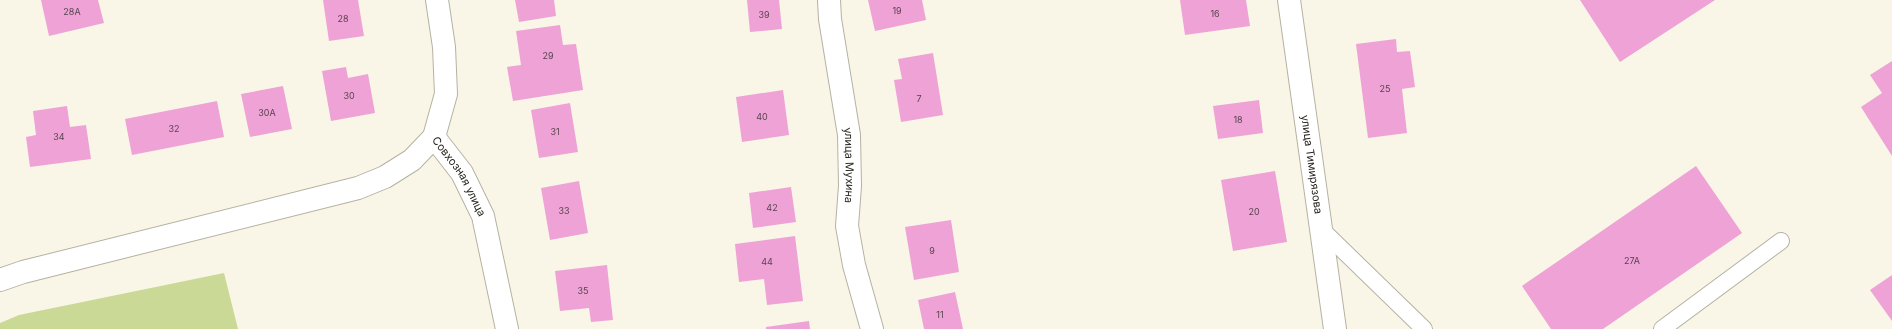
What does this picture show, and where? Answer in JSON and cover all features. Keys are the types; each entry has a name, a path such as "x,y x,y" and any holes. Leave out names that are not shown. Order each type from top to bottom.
{"street":[{"name":"Совхозная улица","path":"438,0 444,47 446,94 434,137 462,173 482,216 508,329"},
{"name":"улица Мухина","path":"829,0 830,19 848,135 850,186 847,226 854,265 872,329"},
{"name":"улица Тимирязова","path":"1289,0 1335,329"},
{"path":"0,280 23,272 358,188 385,177 412,160 434,137"}],"lane":[{"path":"1321,229 1424,329"},
{"path":"1662,329 1781,241"}],"green space":[{"path":"224,273 238,329 0,329 0,323 19,315"}],"building":[{"path":"41,0 98,0 104,23 49,36"},
{"path":"323,0 358,0 364,36 329,41"},
{"path":"515,0 554,0 556,16 519,22"},
{"path":"747,0 779,0 782,29 750,32"},
{"path":"868,0 922,0 926,20 875,31"},
{"path":"1180,0 1246,0 1250,26 1185,35"},
{"path":"1580,0 1715,0 1620,62"},
{"path":"560,25 563,45 576,44 583,90 513,101 507,67 521,65 516,31"},
{"path":"1396,39 1397,52 1410,51 1415,87 1402,89 1407,133 1368,138 1356,44"},
{"path":"933,53 943,115 901,122 894,80 902,79 898,59"},
{"path":"1892,61 1892,156 1861,107 1882,93 1870,75"},
{"path":"346,67 348,78 368,74 375,113 331,121 322,71"},
{"path":"283,86 292,129 250,137 241,94"},
{"path":"783,90 789,135 742,142 736,97"},
{"path":"1259,100 1263,133 1218,139 1213,106"},
{"path":"217,101 224,137 132,155 125,119"},
{"path":"570,103 578,152 539,158 531,110"},
{"path":"67,106 70,127 86,125 91,159 30,167 26,137 36,135 33,111"},
{"path":"1696,166 1742,233 1603,329 1551,329 1522,286"},
{"path":"1275,171 1287,242 1233,251 1221,180"},
{"path":"579,181 588,233 550,240 541,188"},
{"path":"791,187 796,222 753,228 749,193"},
{"path":"951,220 959,272 914,280 905,227"},
{"path":"795,236 803,301 767,305 764,279 739,282 735,244"},
{"path":"607,265 613,320 591,322 589,308 560,311 555,271"},
{"path":"1892,275 1892,321 1870,290"},
{"path":"955,292 963,329 924,329 918,300"},
{"path":"809,321 810,329 766,329 766,327"}]}
